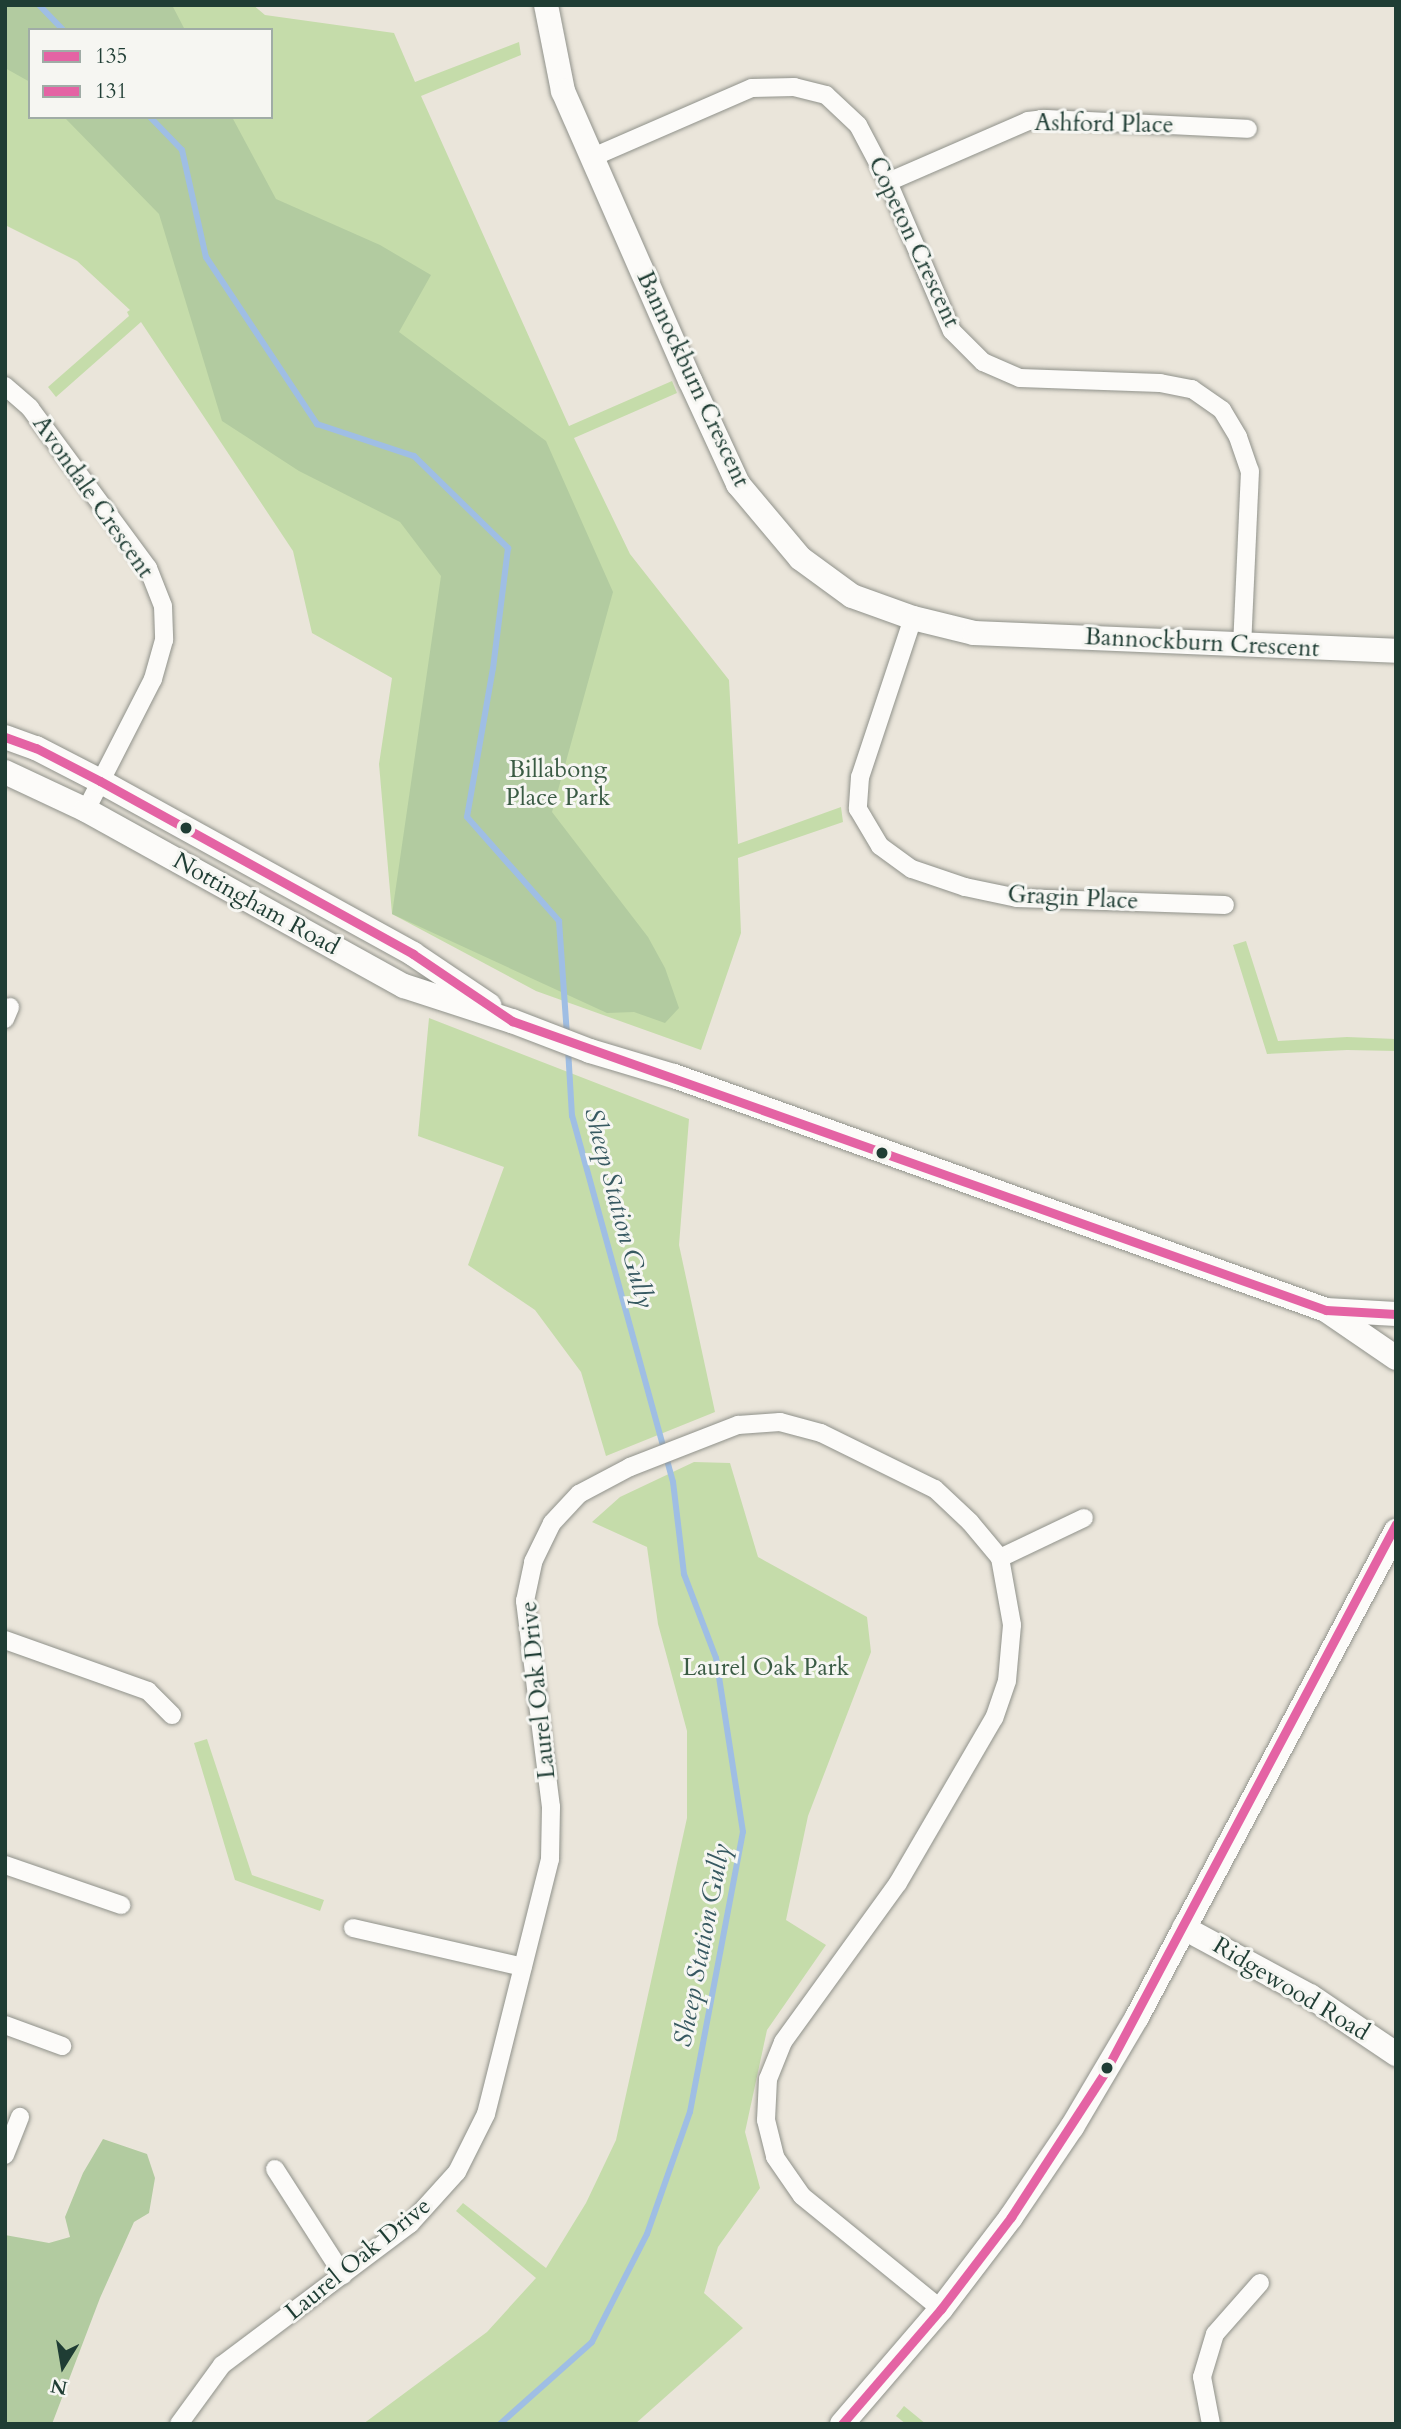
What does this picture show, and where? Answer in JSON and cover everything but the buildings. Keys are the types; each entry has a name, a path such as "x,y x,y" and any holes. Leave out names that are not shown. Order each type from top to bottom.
{"street":[{"name":"Bannockburn Crescent","path":"546,5 563,91 738,484 800,558 852,596 913,618 974,633 1396,652"},
{"name":"Copeton Crescent","path":"593,157 752,88 794,87 826,95 858,125 888,182 952,331 983,362 1020,378 1160,383 1192,389 1223,410 1250,471 1242,646"},
{"name":"Ashford Place","path":"888,182 1028,121 1045,119 1248,129"},
{"name":"Avondale Crescent","path":"5,386 30,408 148,568 163,607 164,640 153,679 86,810"},
{"name":"Gragin Place","path":"913,618 860,777 858,809 880,846 912,869 965,887 1017,898 1225,905"},
{"name":"Nottingham Road","path":"5,737 36,748 100,781 413,954 512,1021"},
{"name":"Nottingham Road","path":"5,772 86,810 404,986 512,1021 590,1051 674,1076 1326,1310 1396,1358"},
{"name":"Nottingham Road","path":"1326,1310 1396,1314"},
{"name":"Laurel Oak Drive","path":"179,2424 222,2365 410,2224 457,2172 486,2114 550,1859 551,1807 525,1601 533,1562 552,1523 579,1494 630,1467 738,1424 780,1422 821,1433 935,1489 970,1522 1000,1558 1012,1625 1007,1681 994,1718 898,1883 783,2042 768,2079 766,2120 775,2157 802,2196 942,2309"},
{"path":"1000,1558 1084,1518"},
{"path":"842,2424 942,2309 1072,2127 1137,2017 1394,1530"},
{"path":"5,1640 148,1691 172,1715"},
{"path":"5,1865 121,1905"},
{"path":"353,1928 523,1967"},
{"name":"Ridgewood Road","path":"1184,1928 1310,1996 1394,2049"},
{"path":"5,2025 62,2046"},
{"path":"5,2155 20,2117"},
{"path":"275,2169 343,2276"},
{"path":"1211,2424 1202,2377 1214,2334 1260,2283"}],"green space":[{"name":"Billabong Place Park","path":"5,5 253,5 265,15 394,33 415,82 519,42 521,55 421,96 569,426 672,381 677,393 574,438 630,554 729,680 738,844 841,807 843,822 738,858 741,933 701,1050 536,991 392,914 379,764 392,678 312,633 293,551 141,322 56,397 48,387 129,316 127,312 130,310 77,261 5,225"},
{"path":"5,5 172,5 184,28 28,28 28,81 5,68"},
{"path":"66,119 233,119 276,199 380,245 431,275 399,332 546,441 613,592 552,812 648,937 665,968 679,1008 665,1023 634,1012 607,1013 392,914 441,576 400,522 299,471 222,421 159,214"},
{"path":"1246,941 1278,1041 1347,1037 1396,1039 1396,1051 1347,1050 1267,1054 1233,945"},
{"path":"429,1018 689,1119 679,1245 715,1412 606,1456 581,1372 535,1310 468,1265 504,1167 418,1136"},
{"name":"Laurel Oak Park","path":"694,1462 730,1463 758,1557 867,1617 871,1652 808,1816 786,1920 826,1945 767,2030 745,2132 760,2188 718,2247 704,2293 743,2328 635,2424 363,2424 487,2332 536,2278 456,2211 463,2203 546,2268 586,2203 616,2140 687,1818 687,1731 658,1624 647,1547 592,1522 620,1497"},
{"path":"207,1739 252,1875 324,1900 320,1911 235,1880 194,1743"},
{"path":"103,2139 147,2154 155,2178 149,2213 134,2222 100,2298 52,2424 5,2424 5,2235 49,2243 70,2237 65,2217 83,2173"},
{"path":"904,2406 926,2424 906,2424 896,2416"}],"waterway":[{"name":"Sheep Station Gully","path":"39,5 61,28"},
{"name":"Sheep Station Gully","path":"152,119 182,150 206,257 317,424 414,456 508,548 493,668 467,817 559,921 567,1035"},
{"name":"Sheep Station Gully","path":"500,2424 592,2342 647,2234 690,2112 743,1832 716,1658 684,1574 673,1482 572,1116 568,1049"}],"transit line":[{"name":"135","path":"5,737 36,748 100,781 413,954 512,1021 1326,1310 1396,1314"},
{"name":"131","path":"842,2424 941,2309 1011,2217 1104,2074 1396,1524"}]}
